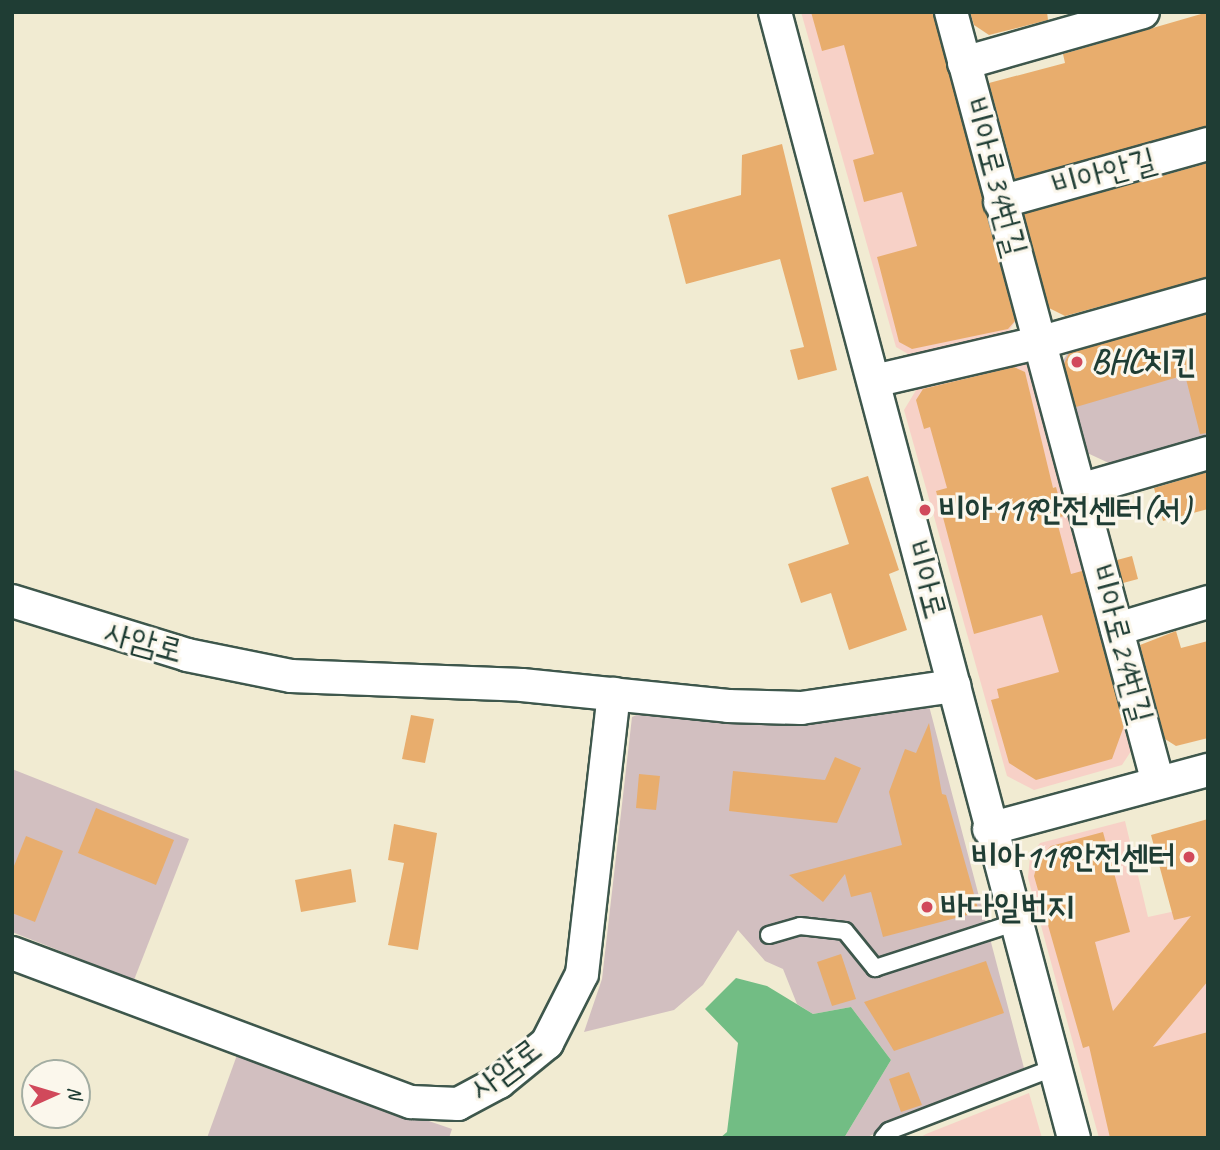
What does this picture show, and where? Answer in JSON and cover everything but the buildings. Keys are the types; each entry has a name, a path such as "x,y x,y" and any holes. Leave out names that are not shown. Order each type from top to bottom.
{"street":[{"name":"비아로","path":"775,12 954,686 989,829 1017,922 1074,1138"},
{"name":"비아로34번길","path":"951,12 1000,202 1042,342"},
{"path":"964,63 1143,12"},
{"name":"비아안길","path":"1000,202 1208,144"},
{"path":"874,381 1042,342 1208,295"},
{"name":"비아로24번길","path":"1042,342 1158,783"},
{"path":"1080,490 1208,453"},
{"name":"사암로","path":"12,601 187,655 291,676 522,685 801,708 954,686"},
{"path":"1117,629 1208,603"},
{"name":"사암로","path":"12,953 411,1102 458,1104 499,1082 547,1043 582,974 614,694"},
{"path":"989,829 1208,770"}],"lane":[{"path":"769,934 800,926 845,931 875,968 1017,922"},
{"path":"883,1138 1056,1067"}],"shaded area":[{"path":"801,12 940,12 1022,311 1009,331 915,358 896,347"},
{"path":"1208,311 1208,437 1111,464 1083,451 1060,365 1073,345"},
{"path":"1019,360 1032,367 1135,745 1122,765 1034,790 1007,776 904,410 918,387"},
{"path":"928,702 1024,1068 865,1138 844,1138 891,1060 851,1007 813,1014 797,1004 783,969 765,961 738,930 703,985 674,1010 584,1032 602,979 632,717 648,710 838,719"},
{"path":"12,769 189,839 134,980 12,932"},
{"path":"1125,821 1148,917 1208,904 1208,1138 1099,1138 1028,878 1030,857 1040,843"},
{"path":"237,1055 452,1129 449,1138 207,1138"},
{"path":"1029,1093 1042,1138 919,1138 926,1134"}],"green space":[{"path":"736,978 767,986 813,1014 851,1007 891,1060 844,1138 720,1138 727,1132 738,1043 705,1009"}],"place":[{"name":"BHC치킨","path":"1077,362"},
{"name":"비아119안전센터(서)","path":"925,510"},
{"name":"비아119안전센터","path":"1189,857"},
{"name":"바다일번지","path":"927,907"}]}
